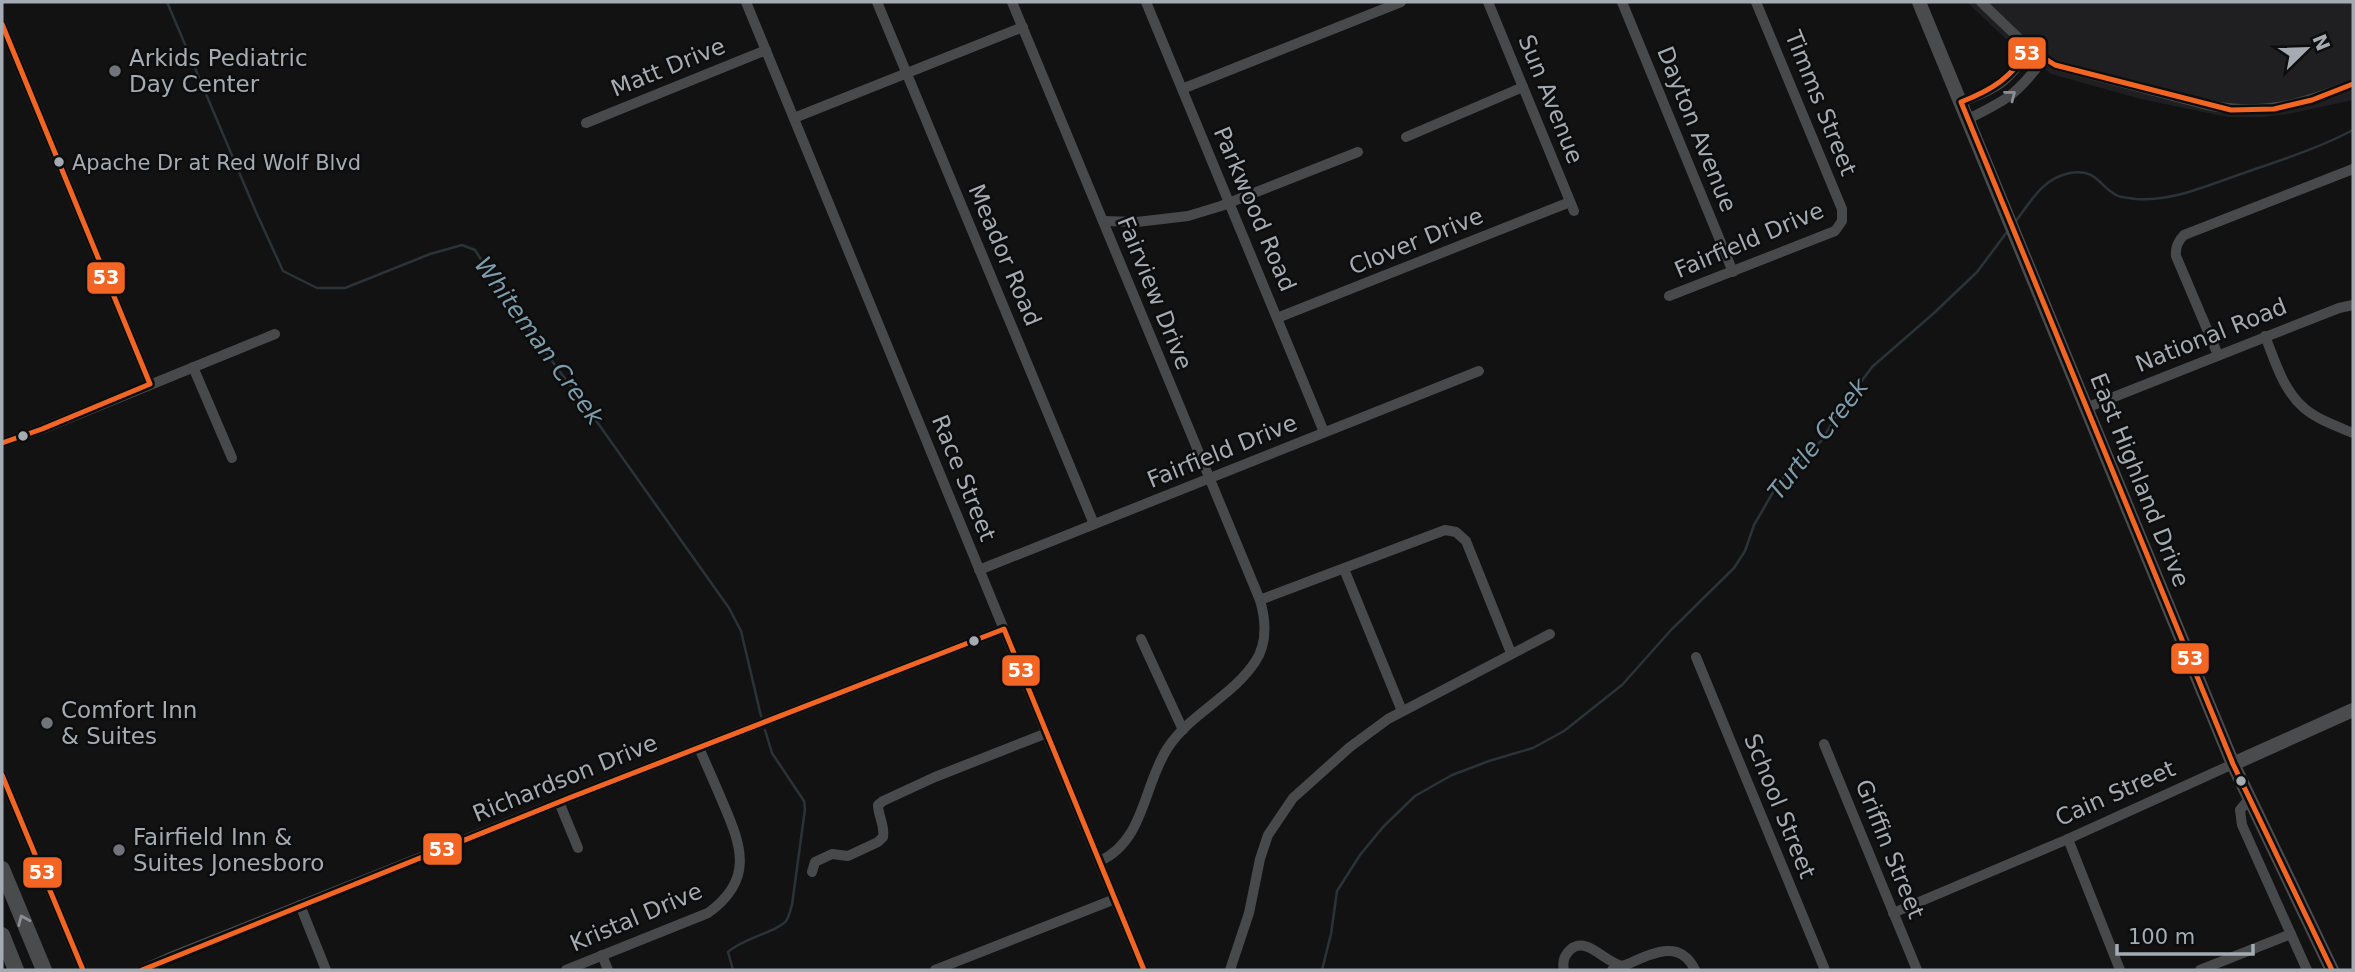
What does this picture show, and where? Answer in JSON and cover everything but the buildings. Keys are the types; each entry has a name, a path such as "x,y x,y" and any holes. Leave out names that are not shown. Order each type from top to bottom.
{"highway":[{"path":"2,869 44,970"},
{"path":"2,934 16,970"}],"main road":[{"name":"East Highland Drive","path":"1919,2 2233,764 2332,970"},
{"name":"Cain Street","path":"2233,764 2353,710"}],"street":[{"name":"Race Street","path":"746,2 1144,970"},
{"name":"Meador Road","path":"877,2 1094,524"},
{"name":"Fairview Drive","path":"1012,2 1260,600 1265,624 1261,651 1255,662 1183,730 1166,750 1128,839 1118,851 1100,862"},
{"name":"Parkwood Road","path":"1146,2 1324,432"},
{"path":"1182,89 1398,2"},
{"name":"Sun Avenue","path":"1488,2 1572,207"},
{"name":"Dayton Avenue","path":"1622,2 1733,272"},
{"name":"Timms Street","path":"1756,2 1842,209 1842,221"},
{"path":"1981,2 2031,49 2055,65 2231,110 2274,109 2312,100 2353,84"},
{"path":"2,24 150,384"},
{"path":"794,118 1023,27"},
{"path":"1961,102 2001,84 2013,74 2031,49"},
{"name":"Matt Drive","path":"586,123 766,50"},
{"path":"1968,119 2004,101 2024,85 2044,58"},
{"path":"1406,137 1524,87"},
{"path":"1103,220 1137,222 1188,216 1358,152"},
{"path":"2218,355 2176,256 2178,242 2184,235 2352,173"},
{"name":"Clover Drive","path":"1277,318 1572,207"},
{"name":"Fairfield Drive","path":"1669,296 1835,231 1842,221"},
{"name":"National Road","path":"2086,408 2265,336 2353,305"},
{"path":"2,443 275,334"},
{"path":"2265,336 2287,388 2294,398 2316,416 2353,433"},
{"path":"193,367 232,458"},
{"name":"Fairfield Drive","path":"979,570 1479,371"},
{"path":"1260,600 1445,530 1456,532 1466,541 1511,653"},
{"path":"1344,569 1402,711"},
{"name":"Richardson Drive","path":"142,970 559,802 1004,629"},
{"path":"1230,970 1249,913 1260,859 1275,822 1293,798 1365,734 1402,711 1550,634"},
{"path":"1141,639 1183,730"},
{"name":"School Street","path":"1696,657 1825,970"},
{"path":"812,872 815,862 832,854 848,856 878,842 883,837 884,827 878,805 883,801 935,777 1047,733"},
{"name":"Griffin Street","path":"1824,744 1917,970"},
{"name":"Kristal Drive","path":"566,970 708,913 725,898 736,879 740,861 738,839 699,748"},
{"name":"Cain Street","path":"1893,913 2068,839 2233,764"},
{"path":"2,775 83,970"},
{"path":"2249,799 2240,810 2242,825 2307,970"},
{"path":"559,802 578,848"},
{"path":"2068,839 2120,970"},
{"path":"936,970 1115,899"},
{"path":"300,905 326,970"},
{"path":"2200,970 2291,934"},
{"path":"1564,970 1567,953 1574,947 1583,945 1595,950 1617,968 1660,951 1680,953 1690,961 1695,970"},
{"path":"601,955 608,970"}],"shaded area":[{"path":"1967,2 2353,2 2353,100 2288,114 2227,117 2141,99 2051,74 2009,42"}],"waterway":[{"name":"Whiteman Creek","path":"167,2 283,271 317,288 345,288 430,254 462,245 475,250 508,302 729,608 741,631 761,716"},
{"name":"Turtle Creek","path":"2016,221 2045,185 2070,173 2091,175 2121,197 2163,198 2205,187 2353,130"},
{"name":"Turtle Creek","path":"1322,970 1331,934 1337,891 1360,855 1383,827 1415,796 1452,775 1533,748 1564,731 1622,685 1671,630 1734,568 1745,551 1754,525 1779,482 1822,440 1872,367 1977,272 2007,232"},
{"name":"Whiteman Creek","path":"733,970 728,952 775,929 788,918 805,809 804,801 772,753 765,730"}],"transit line":[{"name":"53","path":"2,24 150,384 2,443"},
{"name":"53","path":"2332,970 2233,764 1961,102 2000,82 2030,49 2055,65 2231,110 2274,109 2312,100 2353,84"},
{"name":"53","path":"142,970 569,798 1004,629 1144,970"},
{"name":"53","path":"2,775 83,970"}],"place":[{"name":"Arkids Pediatric Day Center","path":"115,71"},
{"name":"Apache Dr at Red Wolf Blvd","path":"59,162"},
{"name":"Comfort Inn & Suites","path":"47,723"},
{"name":"Fairfield Inn & Suites Jonesboro","path":"119,850"}]}
